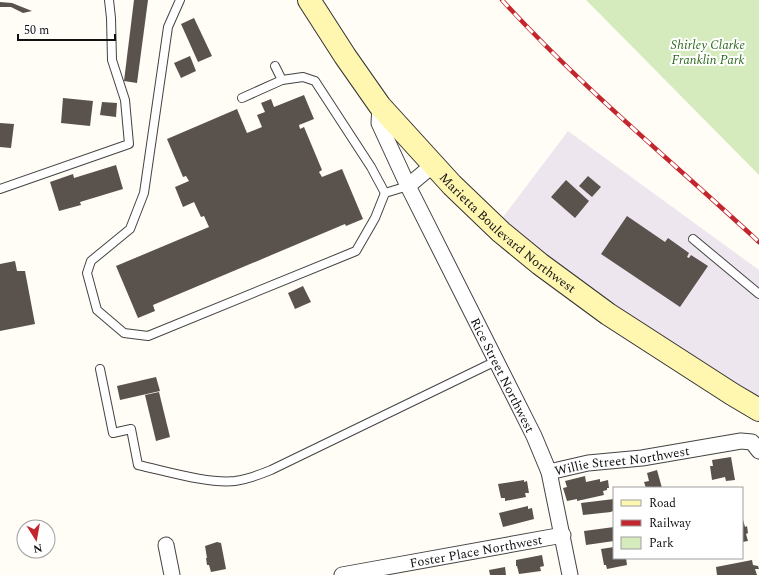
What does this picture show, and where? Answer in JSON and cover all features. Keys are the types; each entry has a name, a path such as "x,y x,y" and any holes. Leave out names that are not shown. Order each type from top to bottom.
{"main road":[{"name":"Marietta Boulevard Northwest","path":"309,0 345,56 380,106 452,185 501,232 540,264 608,314 759,410"}],"street":[{"name":"Rice Street Northwest","path":"380,106 379,123 408,186 534,436 549,472 570,575"},
{"path":"408,186 433,165"},
{"name":"Willie Street Northwest","path":"549,472 588,463 642,458 741,440 752,442 759,451"},
{"name":"Foster Place Northwest","path":"342,575 563,535"},
{"path":"166,545 172,575"}],"lane":[{"path":"0,189 129,144 125,100 112,60 109,0"},
{"path":"180,0 168,27 144,193 130,229 91,261 87,274 97,310 124,333 148,336 356,251 376,218 385,193 315,81 303,77 282,80 242,98"},
{"path":"275,66 282,80"},
{"path":"385,193 408,186"},
{"path":"693,239 759,294"},
{"path":"100,369 113,433 131,429 138,465 208,480 228,481 247,479 271,470 496,361"}],"shaded area":[{"path":"568,131 759,270 759,417 494,229"}],"green space":[{"name":"Shirley Clarke Franklin Park","path":"586,0 759,0 759,175 598,12"}],"building":[{"path":"134,0 148,0 137,83 124,81"},
{"path":"0,2 12,3 32,11 23,13 11,7 0,7"},
{"path":"194,18 212,56 198,62 181,24"},
{"path":"190,56 196,71 181,78 174,63"},
{"path":"304,95 314,119 299,125 300,129 304,127 322,170 319,172 322,177 342,169 363,219 346,226 345,224 153,305 155,311 138,318 116,266 209,227 204,216 201,217 194,202 183,207 175,187 189,181 186,176 183,177 167,139 237,109 247,133 262,127 257,115 265,112 261,103 271,99 274,107"},
{"path":"63,98 93,101 90,126 61,123"},
{"path":"102,102 117,103 116,117 100,115"},
{"path":"0,123 14,124 11,148 0,147"},
{"path":"116,165 123,189 80,202 81,205 59,211 50,182 73,174 74,178"},
{"path":"588,176 601,187 592,197 579,186"},
{"path":"566,180 589,201 575,218 551,197"},
{"path":"627,216 665,242 668,238 689,253 687,257 689,258 691,255 708,266 680,307 601,254"},
{"path":"15,261 17,271 25,271 35,324 0,331 0,264"},
{"path":"303,286 311,302 295,309 288,293"},
{"path":"156,377 160,391 120,400 117,386"},
{"path":"159,392 170,437 156,441 145,395"},
{"path":"731,457 735,480 726,481 725,477 712,480 710,466 713,466 712,460"},
{"path":"657,470 662,487 646,487 644,482 649,481 647,473"},
{"path":"585,476 586,482 600,479 600,482 608,480 609,488 603,491 604,495 577,501 577,499 567,501 563,488 567,487 565,481"},
{"path":"524,480 524,482 527,481 529,493 525,493 526,497 505,501 505,498 501,498 498,484"},
{"path":"613,499 613,511 583,515 581,503"},
{"path":"528,506 528,509 532,508 534,519 503,527 499,513"},
{"path":"743,520 745,527 747,526 748,533 746,534 748,541 743,542"},
{"path":"613,527 613,541 586,545 584,531"},
{"path":"217,542 221,543 226,569 211,572 209,565 207,565 205,546"},
{"path":"613,547 613,559 626,559 627,565 607,569 606,565 604,565 601,549"},
{"path":"542,555 544,566 540,567 541,571 519,574 516,566 516,560"},
{"path":"752,560 753,565 758,566 759,569 755,569 757,575 717,575 716,567"},
{"path":"505,567 506,575 490,575 489,570"}],"railway":[{"path":"502,0 595,94 759,242"}]}
